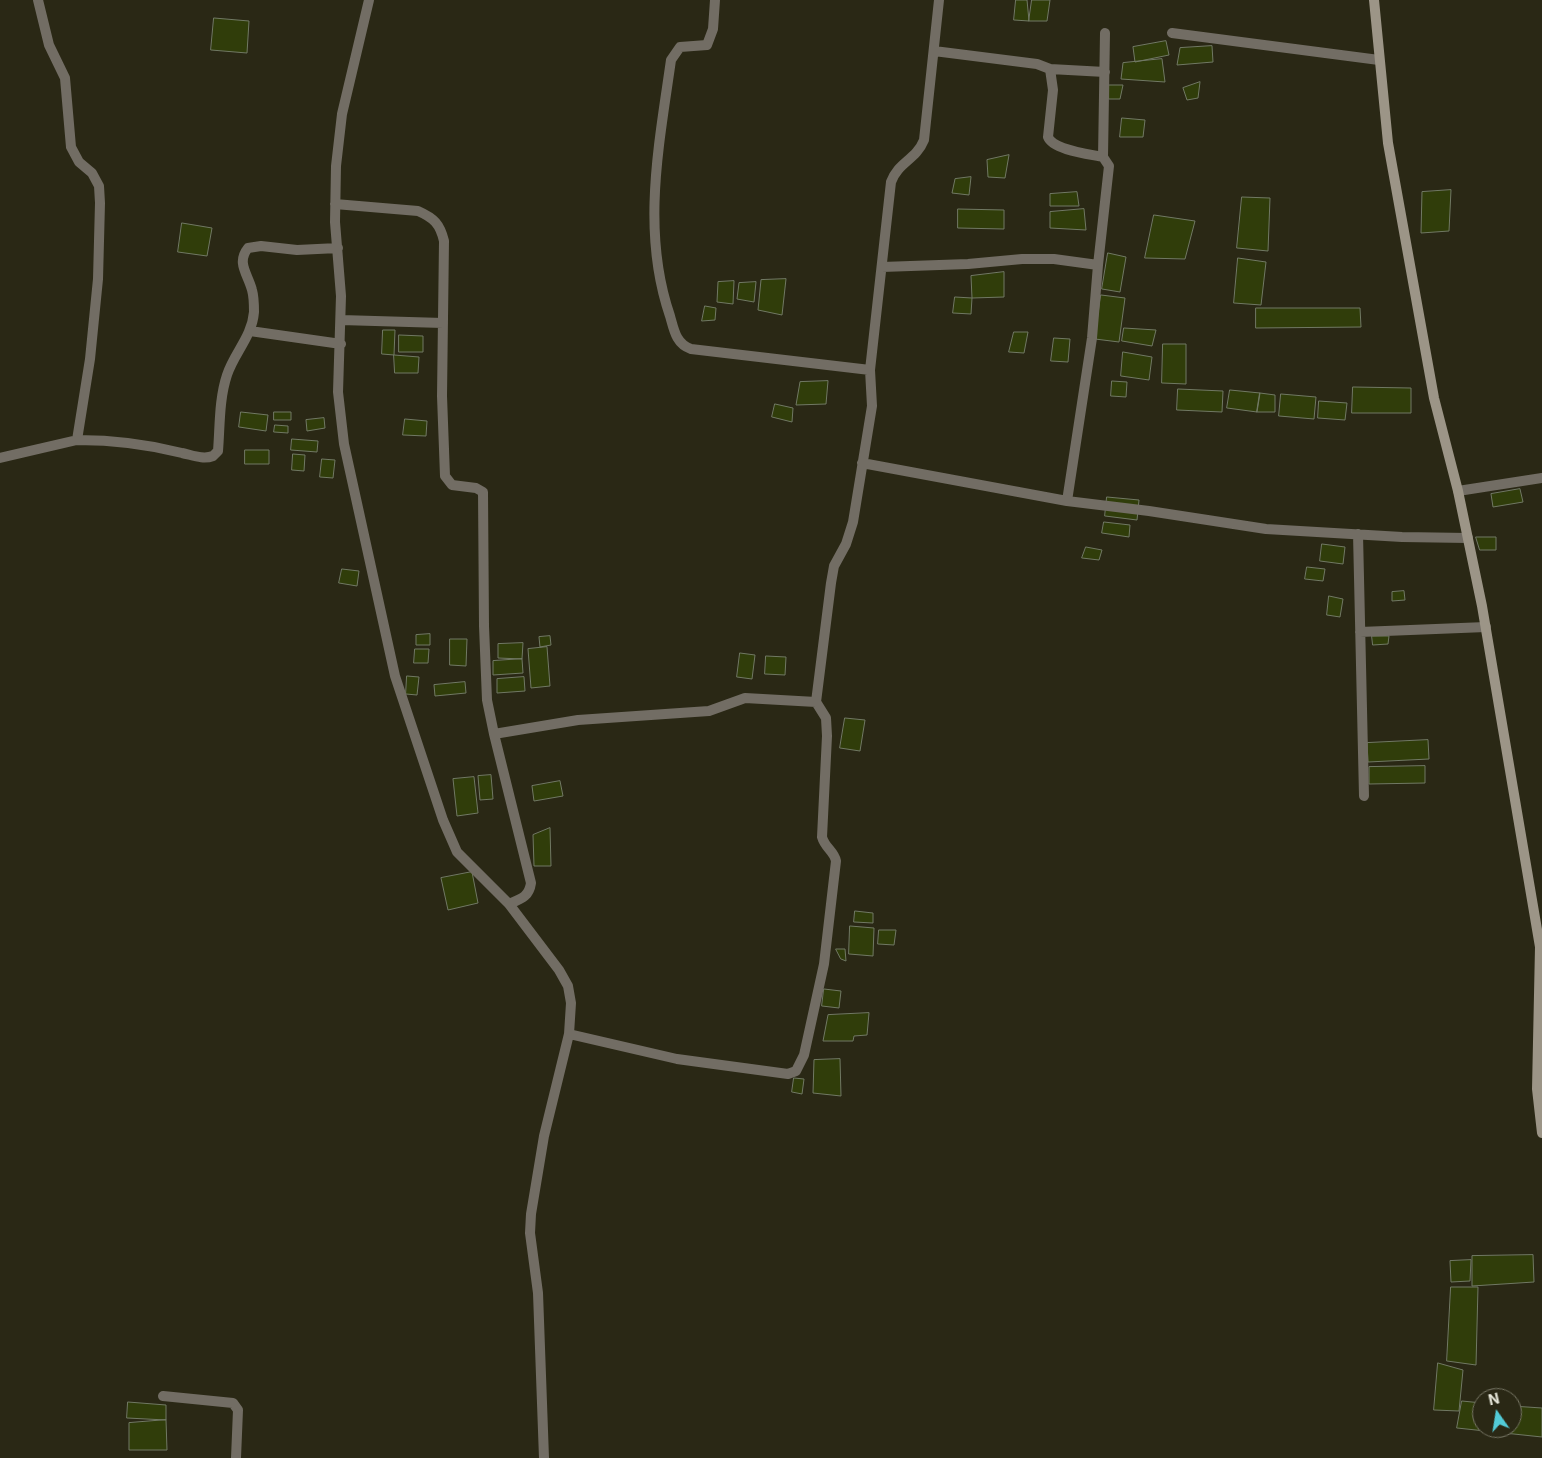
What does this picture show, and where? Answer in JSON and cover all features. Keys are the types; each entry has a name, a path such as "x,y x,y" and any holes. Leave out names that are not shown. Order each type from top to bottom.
{"street":[{"path":"38,0 49,45 65,78 71,147 79,162 92,173 99,186 98,279 90,359 77,440"},
{"path":"369,0 342,114 335,204 341,320 338,392 340,418 395,676 443,820 457,852 509,904 559,970 568,986 571,1003 569,1034 544,1136 531,1214 530,1233 538,1293 544,1458"},
{"path":"716,0 713,29 707,45 680,47 671,60 654,180 656,259 666,305 677,340 682,346 691,349 870,370"},
{"path":"569,1034 677,1059 788,1074 796,1071 804,1055 824,964 836,861 833,852 824,845 822,837 828,736 826,718 816,702 831,583 834,566 846,544 853,522 872,406 870,370 891,182 894,172 913,158 924,140 939,0"},
{"path":"1374,0 1388,143 1432,388 1458,491 1486,627 1540,947 1536,1090 1542,1133"},
{"path":"1068,501 1092,338 1098,265 1110,166 1104,157 1105,33"},
{"path":"1172,33 1379,60"},
{"path":"934,51 1037,64 1050,69 1105,72"},
{"path":"1050,69 1053,90 1049,141 1057,146 1104,157"},
{"path":"335,204 418,211 430,216 438,224 444,241 442,396 445,476 452,485 480,489 483,497 484,626 487,700 531,882 529,893 524,898 509,904"},
{"path":"0,458 77,440 113,440 160,447 200,458 213,456 218,451 227,373 250,331 254,298 242,263 243,255 248,248 261,246 297,250 338,248"},
{"path":"882,267 968,264 1022,259 1054,259 1098,265"},
{"path":"341,320 442,323"},
{"path":"250,331 341,344"},
{"path":"862,462 1068,501 1266,529 1468,538"},
{"path":"1458,491 1542,478"},
{"path":"1358,534 1364,796"},
{"path":"1360,632 1486,627"},
{"path":"494,734 578,720 708,711 723,708 737,699 745,698 816,702"},
{"path":"163,1396 234,1403 238,1410 236,1458"}],"building":[{"path":"1016,0 1027,0 1029,21 1014,20"},
{"path":"1032,0 1050,0 1047,21 1029,21"},
{"path":"214,18 249,21 247,53 211,50"},
{"path":"1166,41 1169,55 1135,62 1133,47"},
{"path":"1212,46 1213,62 1177,65 1180,48"},
{"path":"1162,59 1165,82 1121,79 1123,63"},
{"path":"1200,82 1198,98 1187,100 1183,88"},
{"path":"1109,85 1123,85 1120,99 1109,99"},
{"path":"1122,118 1145,120 1143,137 1120,137"},
{"path":"1009,155 1005,178 988,177 987,160"},
{"path":"971,177 969,195 952,193 955,179"},
{"path":"1451,190 1449,231 1421,233 1422,192"},
{"path":"1077,192 1079,206 1050,206 1050,194"},
{"path":"1242,197 1270,198 1268,251 1237,248"},
{"path":"958,209 1004,210 1004,229 958,228"},
{"path":"1084,209 1086,230 1050,228 1050,212"},
{"path":"1154,215 1195,221 1185,259 1145,258"},
{"path":"182,223 212,228 207,256 178,252"},
{"path":"1108,253 1126,257 1120,292 1102,289"},
{"path":"1238,258 1266,262 1261,305 1234,303"},
{"path":"1004,272 1004,297 972,298 971,276"},
{"path":"786,279 782,315 758,310 761,280"},
{"path":"734,281 733,304 717,302 718,282"},
{"path":"756,282 754,302 737,299 739,283"},
{"path":"1101,295 1125,298 1119,342 1095,339"},
{"path":"955,297 972,298 971,314 953,313"},
{"path":"705,306 716,308 715,320 702,321"},
{"path":"1256,308 1360,308 1361,327 1256,328"},
{"path":"1124,328 1156,330 1152,346 1122,341"},
{"path":"383,330 395,330 394,355 382,354"},
{"path":"1014,332 1028,332 1024,353 1009,352"},
{"path":"399,335 423,336 423,352 399,352"},
{"path":"1054,338 1070,339 1068,362 1051,361"},
{"path":"1163,344 1186,344 1186,384 1162,383"},
{"path":"1123,352 1152,357 1149,380 1121,376"},
{"path":"394,355 419,357 418,373 395,373"},
{"path":"828,381 826,404 796,405 800,382"},
{"path":"1112,381 1127,382 1126,397 1111,396"},
{"path":"1353,387 1411,388 1411,413 1352,413"},
{"path":"1178,389 1223,391 1222,412 1177,410"},
{"path":"1230,390 1260,393 1257,412 1227,408"},
{"path":"1260,393 1275,395 1275,412 1257,412"},
{"path":"1281,394 1316,397 1314,419 1279,416"},
{"path":"1319,401 1347,403 1345,420 1318,418"},
{"path":"775,404 793,408 792,422 772,417"},
{"path":"241,412 268,415 266,431 239,427"},
{"path":"274,412 291,412 291,420 274,420"},
{"path":"324,418 325,428 307,431 306,420"},
{"path":"405,419 427,421 426,436 403,435"},
{"path":"275,425 288,426 288,433 274,432"},
{"path":"292,439 318,441 317,452 291,450"},
{"path":"245,450 269,450 269,464 245,464"},
{"path":"293,454 305,455 304,471 292,470"},
{"path":"322,459 335,460 333,478 320,477"},
{"path":"1520,489 1523,502 1493,507 1491,494"},
{"path":"1107,497 1139,500 1137,520 1105,516"},
{"path":"1104,522 1130,525 1129,537 1102,533"},
{"path":"1476,537 1496,537 1496,550 1480,550"},
{"path":"1322,544 1345,547 1343,564 1320,561"},
{"path":"1086,547 1102,550 1099,560 1082,558"},
{"path":"1307,567 1325,569 1323,581 1305,579"},
{"path":"342,569 359,571 357,586 339,583"},
{"path":"1404,591 1405,600 1392,601 1392,592"},
{"path":"1329,596 1343,599 1340,617 1327,615"},
{"path":"430,634 430,645 416,645 416,635"},
{"path":"550,636 551,645 540,647 539,637"},
{"path":"1372,636 1389,636 1388,644 1373,645"},
{"path":"450,639 467,639 466,666 450,665"},
{"path":"523,643 522,659 498,658 498,644"},
{"path":"547,647 550,686 531,688 528,649"},
{"path":"415,649 429,649 428,663 414,663"},
{"path":"740,653 755,655 752,679 737,677"},
{"path":"766,656 786,657 785,675 765,674"},
{"path":"522,659 523,673 493,675 493,661"},
{"path":"407,676 419,677 417,695 406,694"},
{"path":"524,677 525,691 497,693 497,679"},
{"path":"465,682 466,693 435,696 434,685"},
{"path":"845,718 865,720 860,751 840,748"},
{"path":"1428,740 1429,759 1368,762 1367,743"},
{"path":"1425,766 1425,783 1369,784 1369,767"},
{"path":"491,775 493,799 480,800 478,776"},
{"path":"474,777 478,813 457,816 453,779"},
{"path":"560,781 563,796 534,801 532,786"},
{"path":"550,828 551,866 534,866 533,835"},
{"path":"472,872 478,903 448,910 441,878"},
{"path":"855,911 873,913 873,923 854,922"},
{"path":"850,926 874,928 873,956 849,954"},
{"path":"879,930 896,930 894,945 878,944"},
{"path":"836,949 845,949 846,961 841,959"},
{"path":"824,989 841,991 839,1008 822,1006"},
{"path":"869,1013 867,1035 854,1036 853,1041 823,1041 828,1015"},
{"path":"840,1059 841,1096 813,1093 814,1060"},
{"path":"794,1078 804,1079 802,1094 792,1092"},
{"path":"1533,1255 1534,1282 1472,1286 1472,1256"},
{"path":"1471,1260 1470,1281 1451,1282 1450,1261"},
{"path":"1451,1287 1478,1287 1476,1365 1447,1361"},
{"path":"1438,1363 1463,1370 1459,1411 1434,1410"},
{"path":"1462,1401 1472,1402 1472,1430 1457,1428"},
{"path":"128,1402 166,1405 166,1420 127,1418"},
{"path":"1522,1407 1542,1408 1542,1437 1522,1435"},
{"path":"166,1420 167,1450 129,1450 129,1423"}]}
